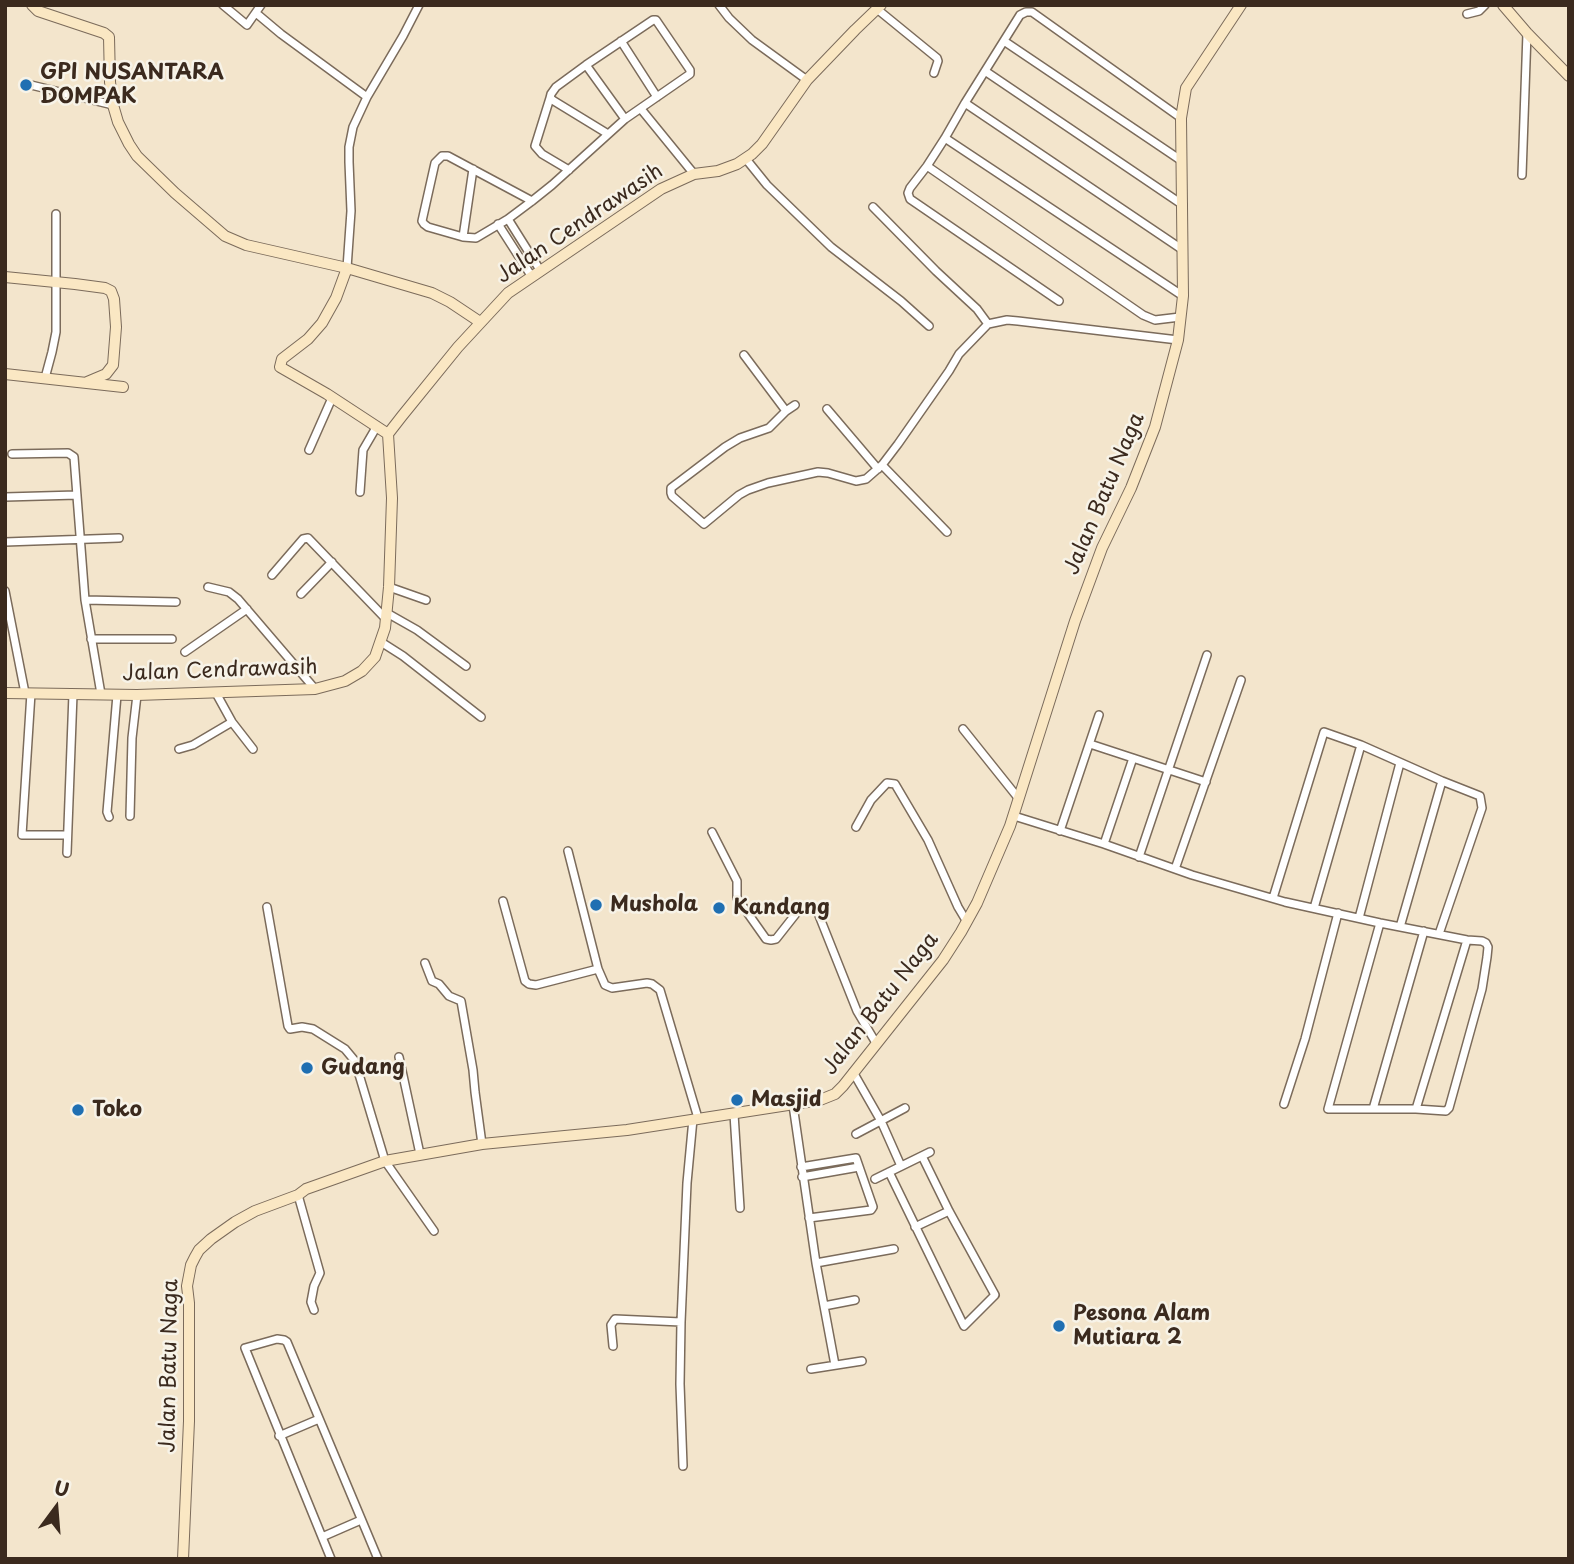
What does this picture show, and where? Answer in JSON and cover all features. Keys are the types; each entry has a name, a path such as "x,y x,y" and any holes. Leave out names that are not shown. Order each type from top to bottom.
{"street":[{"path":"32,5 38,11 109,37 113,104 123,134 137,156 225,236 246,245 346,268 432,293 480,322"},
{"path":"223,5 247,25 261,5"},
{"path":"388,434 279,366 282,359 308,339 322,323 335,298 346,268 351,227 349,147 353,127 419,5"},
{"path":"719,5 752,40 807,80"},
{"name":"Jalan Batu Naga","path":"183,1559 189,1420 187,1286 191,1265 199,1250 211,1239 255,1211 298,1195 306,1189 385,1161 482,1144 627,1130 820,1100 839,1091 930,978 967,922 995,865 1014,816 1074,621 1102,548 1156,427 1178,340 1183,296 1181,118 1186,88 1241,5"},
{"path":"1468,14 1479,11 1485,5"},
{"path":"1503,5 1569,76"},
{"path":"879,7 937,58 934,74"},
{"name":"Jalan Cendrawasih","path":"5,693 137,695 315,689 345,681 362,671 374,657 381,642 386,616 392,498 388,434 438,371 508,293 661,189 694,174 718,170 746,159 762,144 807,80 879,7"},
{"path":"1059,300 909,199 908,194 1020,15 1032,12 1181,118"},
{"path":"256,13 367,97"},
{"path":"533,201 448,156 442,156 435,163 422,221 428,227 474,239 533,201 569,170 625,119 690,74 690,70 656,20 621,41 553,90 536,148 569,170"},
{"path":"1522,176 1527,33"},
{"path":"621,41 657,97"},
{"path":"1004,41 1182,161"},
{"path":"586,65 625,119"},
{"path":"985,71 1183,205"},
{"path":"31,85 113,104"},
{"path":"550,99 608,134"},
{"path":"965,103 1183,250"},
{"path":"641,109 694,174"},
{"path":"945,138 1183,296"},
{"path":"746,159 767,185 831,247 929,326"},
{"path":"926,166 1143,315 1154,320 1180,317"},
{"path":"463,237 473,169"},
{"path":"873,207 977,309 988,324"},
{"path":"45,378 56,332 56,214"},
{"path":"508,219 536,273"},
{"path":"498,224 536,273"},
{"path":"5,277 105,288 113,293 116,327 113,365 106,374 87,382"},
{"path":"795,405 769,428 740,438 725,447 674,485 671,494 705,524 739,495 754,488 818,472 862,480 880,467 959,354 988,324 1007,320 1178,340"},
{"path":"744,355 786,411"},
{"path":"5,373 123,387"},
{"path":"309,450 332,398"},
{"path":"827,409 880,467 947,532"},
{"path":"360,492 363,450 377,426"},
{"path":"12,454 68,453 73,455 75,460 85,600 100,694"},
{"path":"5,497 77,495"},
{"path":"5,542 118,538"},
{"path":"272,575 305,538 310,539 386,616 417,630 466,666"},
{"path":"301,594 331,562"},
{"path":"208,587 232,594 239,599 315,689"},
{"path":"389,587 426,600"},
{"path":"5,591 28,693 22,835 67,835"},
{"path":"85,600 176,602"},
{"path":"185,652 247,609"},
{"path":"91,639 172,639"},
{"path":"381,642 404,656 481,717"},
{"path":"1139,856 1207,655"},
{"path":"1175,869 1241,680"},
{"path":"216,693 232,722 253,749"},
{"path":"67,853 73,694"},
{"path":"109,817 107,812 117,695"},
{"path":"130,816 132,738 137,695"},
{"path":"1060,831 1100,715"},
{"path":"180,749 193,745 232,722"},
{"path":"963,729 1019,799"},
{"path":"1273,898 1324,732 1480,796 1482,808 1438,934"},
{"path":"1090,744 1206,782"},
{"path":"1314,908 1361,745"},
{"path":"1104,844 1133,758"},
{"path":"1359,918 1401,763"},
{"path":"1400,927 1442,782"},
{"path":"856,827 871,800 887,783 895,784 928,840 967,922"},
{"path":"1014,816 1273,898 1380,923 1486,943 1488,957 1482,989 1446,1111 1328,1109 1380,923"},
{"path":"712,831 737,881 737,898 766,939 776,939 802,906 809,906 818,913 857,1011 876,1043"},
{"path":"568,851 598,969 605,985 610,988 647,983 660,990 696,1119 687,1182 681,1322 683,1466"},
{"path":"503,901 524,981 529,985 598,969"},
{"path":"267,907 288,1027 313,1029 345,1049 355,1061 385,1161 435,1231"},
{"path":"1284,1104 1305,1039 1338,913"},
{"path":"1373,1109 1424,931"},
{"path":"1416,1110 1467,940"},
{"path":"425,963 432,981 439,984 449,996 461,1001 482,1144"},
{"path":"399,1057 420,1154"},
{"path":"853,1072 881,1121 901,1166"},
{"path":"793,1105 802,1177 835,1365"},
{"path":"856,1134 905,1108"},
{"path":"734,1114 740,1208"},
{"path":"875,1179 930,1152"},
{"path":"889,1172 964,1326 995,1294 949,1212 922,1156"},
{"path":"801,1167 856,1158 873,1207 809,1218"},
{"path":"802,1177 859,1167"},
{"path":"298,1195 320,1273 311,1301 314,1310"},
{"path":"915,1227 949,1212"},
{"path":"816,1263 894,1249"},
{"path":"824,1306 855,1300"},
{"path":"613,1346 611,1325 615,1319 681,1322"},
{"path":"331,1559 244,1348 277,1339 284,1340 378,1559"},
{"path":"811,1369 862,1360"},
{"path":"279,1436 318,1419"},
{"path":"322,1537 361,1520"}],"place":[{"name":"GPI NUSANTARA DOMPAK","path":"26,85"},
{"name":"Mushola","path":"596,905"},
{"name":"Kandang","path":"719,908"},
{"name":"Gudang","path":"307,1068"},
{"name":"Masjid","path":"737,1100"},
{"name":"Toko","path":"78,1110"},
{"name":"Pesona Alam Mutiara 2","path":"1059,1326"}]}
